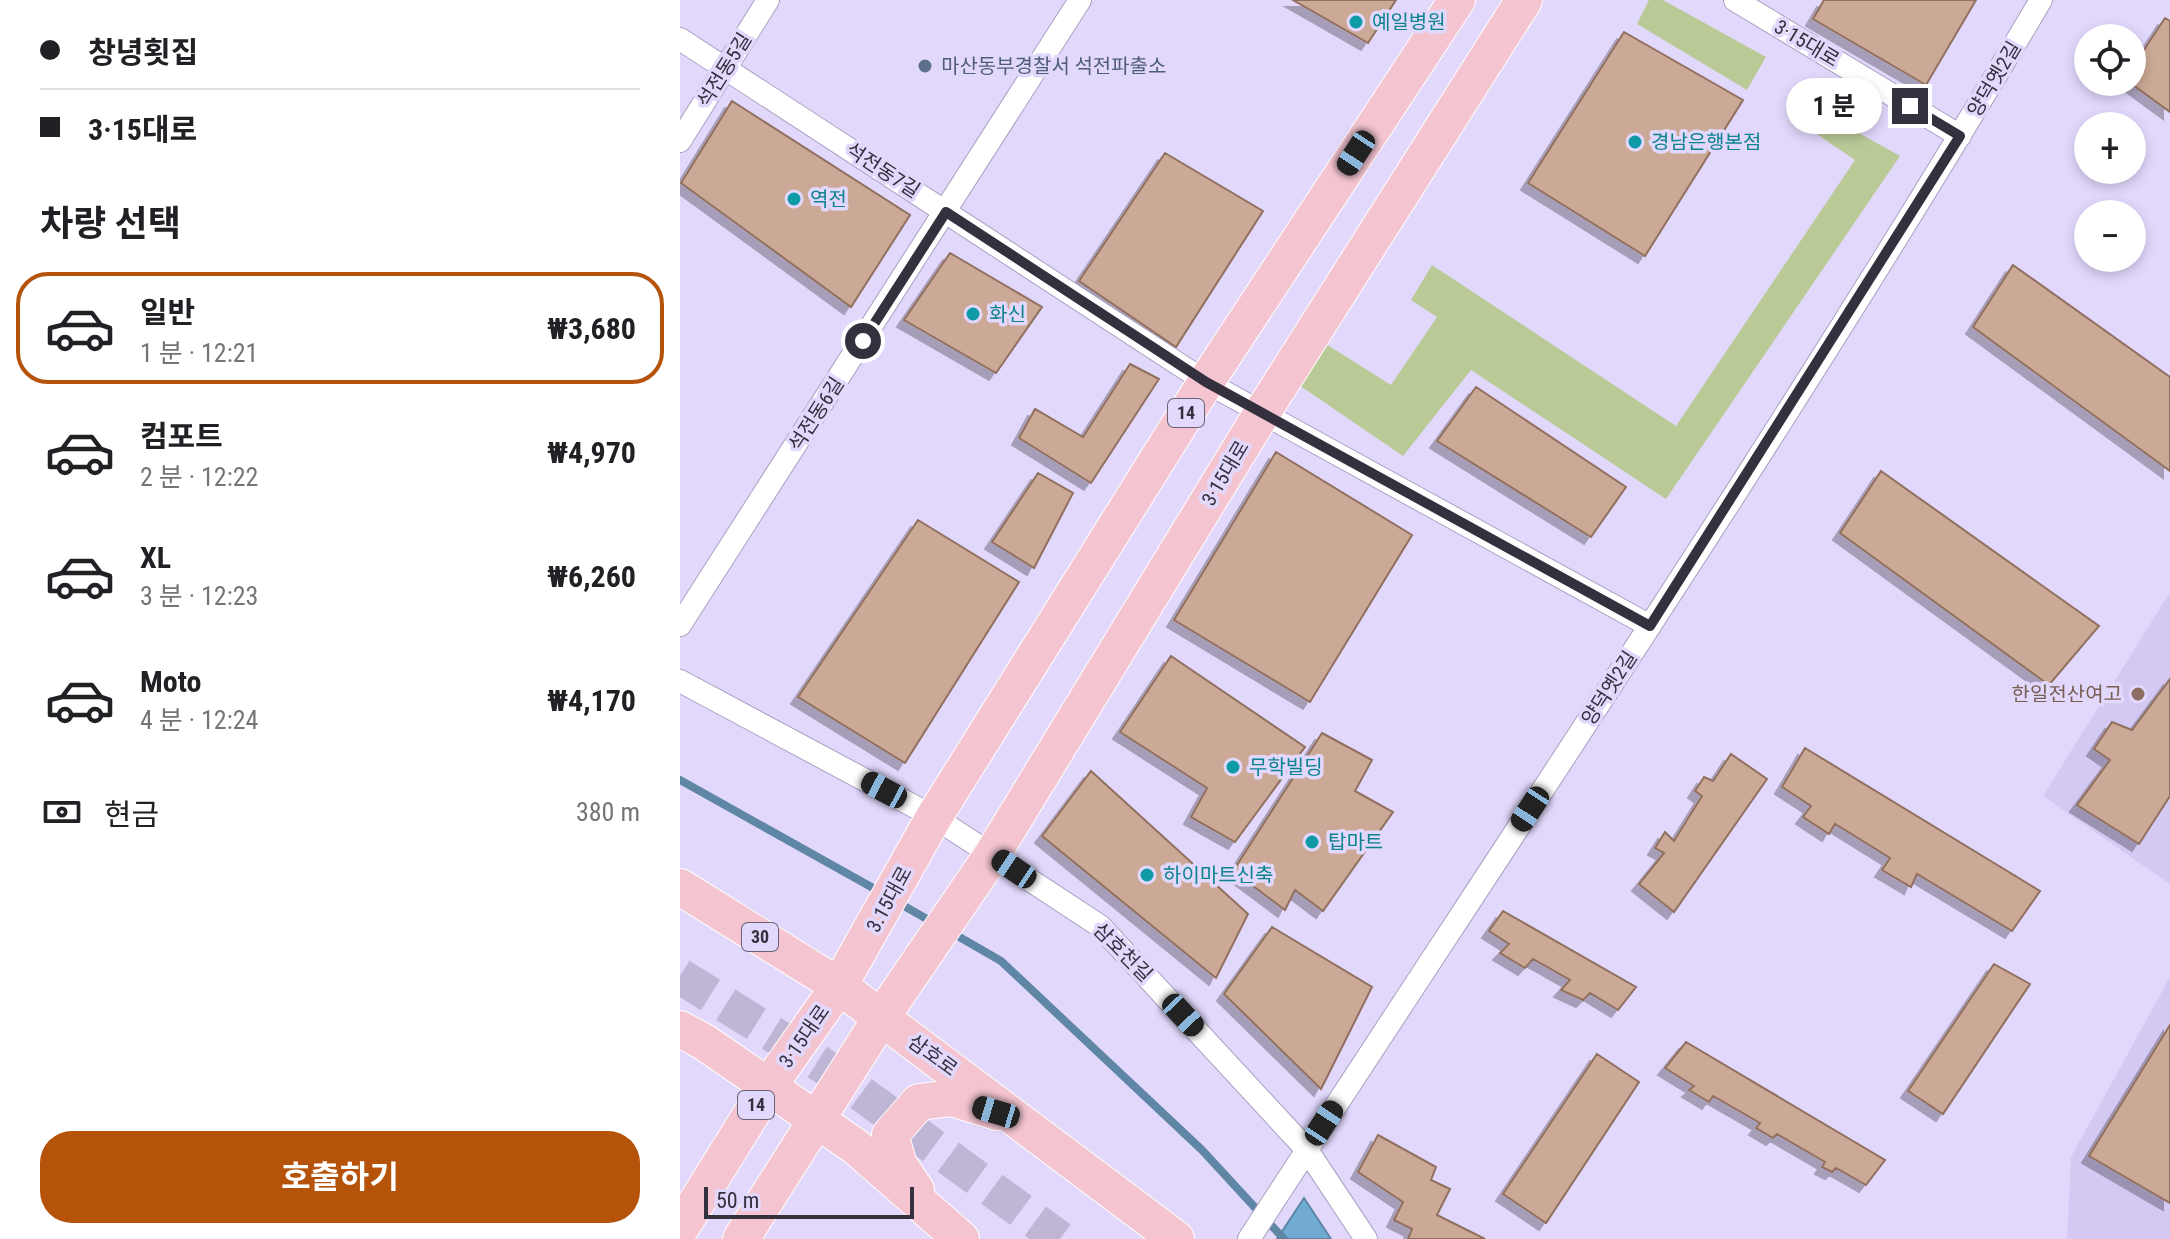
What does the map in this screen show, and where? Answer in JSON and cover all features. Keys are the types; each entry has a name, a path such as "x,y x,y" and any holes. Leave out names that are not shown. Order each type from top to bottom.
{"main road":[{"name":"14","path":"930,825 1206,382 1457,0"},
{"name":"3·15대로","path":"988,861 1262,413 1524,0"},
{"name":"3.15대로","path":"845,976 930,825"},
{"path":"741,1239 890,1006 988,861"},
{"name":"삼호로","path":"680,887 845,976 890,1006 1017,1118 1176,1239"},
{"name":"3·15대로","path":"680,1229 768,1087 845,976"},
{"path":"680,1029 856,1147 948,1228"},
{"path":"948,1228 899,1165 890,1135 919,1102 952,1098 1017,1118"}],"street":[{"name":"석전동5길","path":"680,141 768,0"},
{"name":"석전동6길","path":"680,625 1080,0"},
{"name":"3·15대로","path":"1735,0 1960,136"},
{"name":"양덕옛2길","path":"1249,1239 1650,626 1960,136 2041,0"},
{"name":"석전동7길","path":"680,39 1206,382 1650,626"},
{"name":"삼호천길","path":"680,681 1100,926 1302,1158 1366,1239"}],"shaded area":[{"name":"한일전산여고","path":"2170,592 2170,884 2043,796"},
{"path":"2170,977 2170,1239 2067,1239 2071,1157"}],"green space":[{"path":"1649,0 1663,0 1766,57 1747,90 1637,24"},
{"path":"1798,99 1900,156 1666,499 1471,370 1403,456 1296,383 1326,344 1391,385 1437,317 1411,300 1432,265 1676,426 1855,160 1790,116"}],"water":[{"path":"1304,1198 1331,1239 1277,1239"}],"building":[{"name":"예일병원","path":"1293,0 1396,0 1368,43"},
{"path":"1824,0 1976,0 1926,85 1813,19"},
{"path":"2165,18 2170,21 2170,112 2146,94 2146,47"},
{"name":"경남은행본점","path":"1624,32 1743,100 1645,256 1528,183"},
{"name":"역전","path":"732,101 910,215 851,307 681,183"},
{"path":"1165,153 1263,211 1176,347 1079,281"},
{"name":"화신","path":"950,253 1042,307 996,373 904,320"},
{"path":"2013,265 2170,377 2170,471 1973,327"},
{"path":"1130,364 1159,379 1091,483 1019,438 1035,409 1083,437"},
{"path":"1476,387 1626,487 1591,537 1437,441"},
{"path":"1276,452 1412,535 1310,702 1174,620"},
{"path":"1881,471 2099,626 2049,685 1840,533"},
{"path":"1038,473 1073,493 1034,568 992,542"},
{"path":"918,520 1019,582 905,763 798,697"},
{"name":"무학빌딩","path":"1171,656 1305,747 1235,842 1191,817 1207,788 1120,732"},
{"path":"2170,679 2170,796 2139,844 2077,805 2110,760 2094,749 2112,722 2132,730"},
{"name":"탑마트","path":"1322,733 1372,760 1355,791 1393,812 1323,911 1295,890 1285,910 1233,871"},
{"path":"1805,748 2040,891 2012,931 1917,874 1911,887 1882,870 1890,858 1835,824 1829,834 1803,817 1811,806 1782,787"},
{"path":"1731,754 1767,779 1674,912 1639,884 1664,853 1655,848 1665,832 1674,841 1702,796 1695,791 1704,777 1713,781"},
{"name":"하이마트신축","path":"1091,771 1248,914 1216,978 1042,836"},
{"path":"1503,911 1636,987 1618,1010 1590,993 1583,1000 1561,990 1570,980 1533,959 1525,968 1500,953 1509,944 1489,931"},
{"path":"1272,927 1372,987 1321,1089 1224,994"},
{"path":"1994,964 2030,984 1943,1114 1908,1091"},
{"path":"2170,1025 2170,1203 2089,1156"},
{"path":"1686,1042 1885,1160 1866,1185 1836,1168 1832,1172 1822,1167 1825,1162 1777,1134 1773,1138 1756,1128 1760,1123 1713,1096 1709,1102 1689,1090 1694,1086 1665,1068"},
{"path":"1597,1054 1639,1082 1546,1223 1503,1194"},
{"path":"1378,1135 1436,1167 1431,1180 1450,1189 1437,1215 1485,1239 1408,1239 1412,1229 1394,1220 1403,1202 1358,1172"}],"waterway":[{"path":"680,780 882,893"},
{"path":"897,902 934,923"},
{"path":"949,931 1001,961 1202,1150 1284,1239"}],"tunnel":[{"path":"680,976 822,1065 1060,1239"}],"place":[{"name":"예일병원","path":"1356,22"},
{"name":"마산동부경찰서 석전파출소","path":"925,66"},
{"name":"경남은행본점","path":"1635,142"},
{"name":"역전","path":"794,199"},
{"name":"화신","path":"973,314"},
{"name":"한일전산여고","path":"2138,694"},
{"name":"무학빌딩","path":"1233,767"},
{"name":"탑마트","path":"1312,842"},
{"name":"하이마트신축","path":"1147,875"}],"route":[{"path":"863,341 946,212 1206,382 1650,626 1960,136 1910,106"}]}
